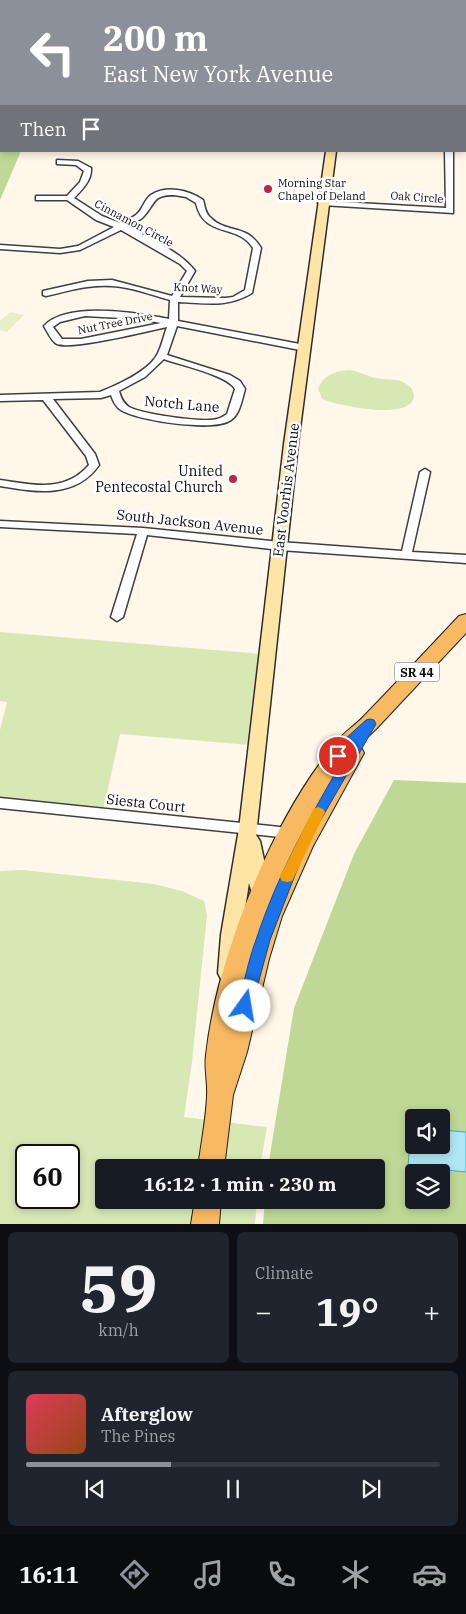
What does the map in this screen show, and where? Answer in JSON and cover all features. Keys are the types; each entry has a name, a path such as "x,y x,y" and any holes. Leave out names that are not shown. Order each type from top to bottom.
{"main road":[{"name":"SR 44","path":"212,1159 220,1096 218,1056 224,1022 238,963 262,891 289,833 328,770 348,743 370,724 466,621"},
{"name":"SR 44","path":"220,1096 234,1058 262,940 280,893 311,826 370,724"},
{"path":"289,833 311,826"},
{"path":"205,1224 207,1209"}],"street":[{"name":"East Voorhis Avenue","path":"224,1022 231,935 248,829 291,444 330,152"},
{"name":"Oak Circle","path":"322,202 450,211 449,152"},
{"path":"39,198 69,198 82,186 87,178 88,170 78,163 60,162"},
{"name":"Knot Way","path":"46,293 88,284 112,283 174,299 226,301 244,295 249,291 256,248 255,242 249,236 222,228 204,218 200,202 196,198 181,193 162,194 153,198 148,203 140,216 120,226"},
{"name":"Cinnamon Circle","path":"0,398 100,395 114,390 142,375 162,356 173,323 174,299 191,271 183,262 120,226 99,218 69,198"},
{"path":"0,247 60,251 80,248 120,226"},
{"name":"Nut Tree Drive","path":"173,323 81,342 59,342 48,326 57,320 85,313 140,316 305,348"},
{"name":"Notch Lane","path":"114,390 117,400 125,409 138,414 215,423 226,421 232,417 240,389 236,383 228,377 162,356"},
{"path":"0,483 39,488 64,486 82,478 94,465 91,456 46,397"},
{"path":"406,556 425,472"},
{"name":"South Jackson Avenue","path":"0,524 143,531 280,546 466,559"},
{"path":"117,617 143,531"},
{"name":"Siesta Court","path":"0,803 289,833"},
{"name":"East Voorhis Avenue","path":"248,829 262,891 262,940"}],"green space":[{"path":"0,152 21,152 0,200"},
{"path":"10,312 24,315 7,332 0,330 0,321"},
{"path":"350,370 376,378 402,382 409,386 414,396 410,404 388,410 357,408 322,399 318,388 324,379 335,372"},
{"path":"0,632 261,654 250,745 120,734 104,807 0,797 0,730 7,702 0,701"},
{"path":"394,780 466,783 466,1132 450,1131 450,1109 405,1109 405,1154 410,1154 408,1164 405,1164 405,1209 450,1209 450,1170 466,1172 466,1224 263,1224 264,1209 385,1209 385,1159 269,1159 294,1008 354,854"},
{"path":"23,870 154,884 182,891 204,901 207,915 192,1062 184,1117 208,1120 203,1159 95,1159 95,1209 198,1209 196,1224 0,1224 0,871"},
{"path":"225,1122 267,1127 261,1159 221,1159"},
{"path":"216,1209 256,1209 255,1224 214,1224"}],"water":[{"path":"450,1131 466,1132 466,1172 450,1170 450,1164 408,1164 409,1154 450,1154"}],"slow traffic":[{"path":"287,877 318,812"}],"place":[{"name":"Morning Star Chapel of Deland","path":"268,189"},
{"name":"United Pentecostal Church","path":"233,479"}],"route":[{"path":"245,1006 262,940 280,893 311,826 370,724 348,743 338,756"}]}
